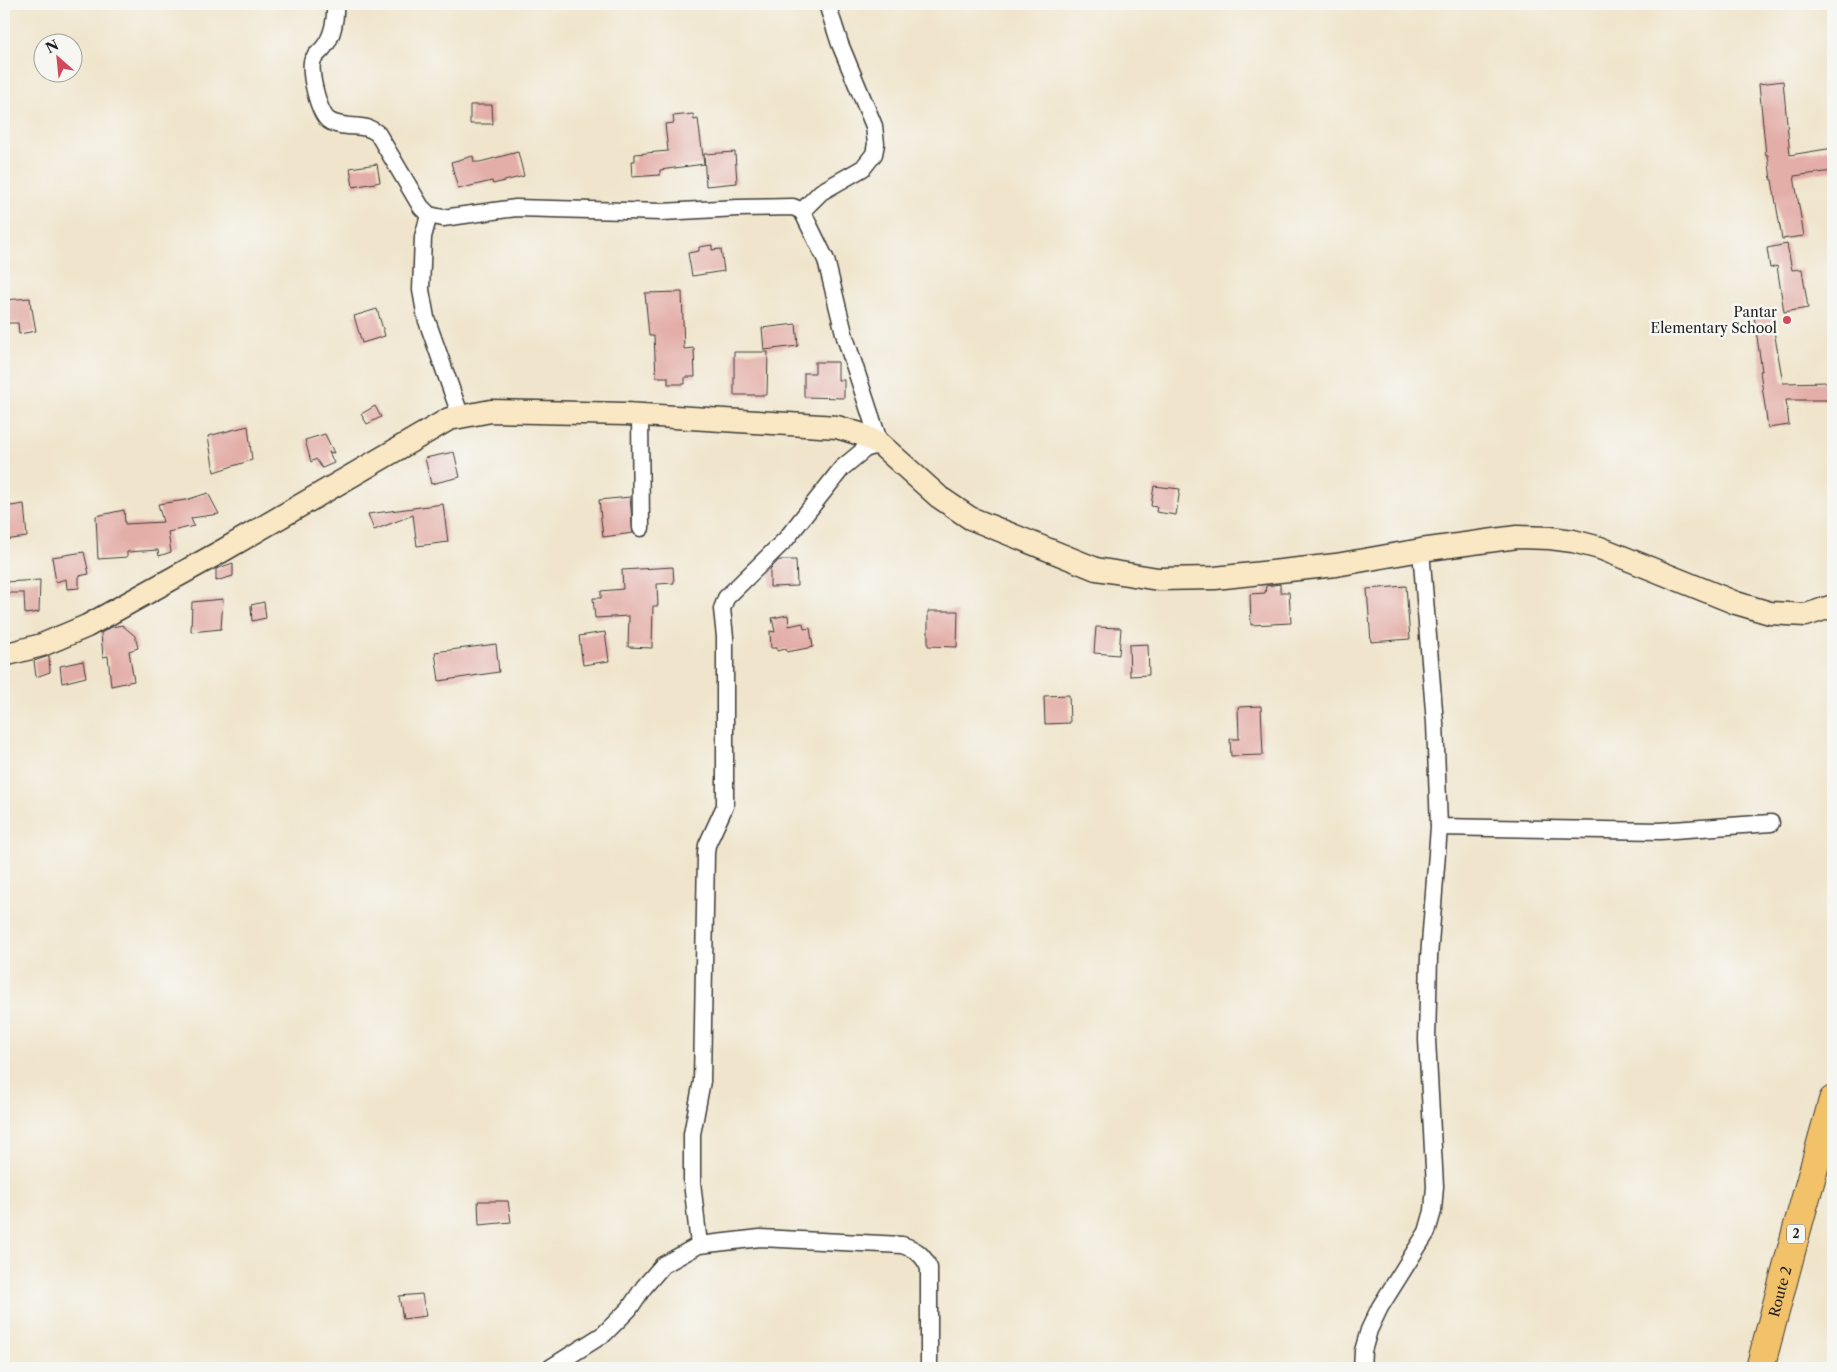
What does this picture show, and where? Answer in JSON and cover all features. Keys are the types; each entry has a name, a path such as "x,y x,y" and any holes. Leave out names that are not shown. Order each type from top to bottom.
{"highway":[{"name":"Route 2","path":"1760,1368 1833,1100"}],"street":[{"path":"335,4 334,24 328,41 315,56 312,63 318,106 322,113 332,122 374,130 422,207 429,214 443,218 516,208 662,212 793,207 802,210 826,260 845,337 880,444"},
{"path":"802,210 821,192 863,168 874,154 876,144 874,126 840,44 827,4"},
{"path":"429,214 423,237 421,290 426,318 461,417"},
{"path":"4,655 42,644 87,626 222,551 449,419 491,411 640,415 837,427 860,434 880,444 953,508 984,524 1096,569 1158,579 1215,578 1336,565 1421,550 1517,537 1572,541 1600,548 1736,603 1770,613 1806,615 1833,606"},
{"path":"640,415 641,528"},
{"path":"698,1245 692,1182 692,1134 702,1082 706,853 725,806 725,637 722,616 723,603 732,591 786,539 842,468 865,449 880,444"},
{"path":"1362,1368 1363,1351 1369,1330 1380,1307 1427,1232 1433,1211 1435,1186 1427,1040 1429,957 1439,827 1435,723 1421,550"},
{"path":"1439,827 1660,831 1771,823"},
{"path":"550,1368 604,1334 629,1309 644,1287 663,1266 698,1245 760,1238 902,1245 919,1252 926,1260 929,1268 929,1368"}],"building":[{"path":"1783,81 1790,155 1833,148 1833,171 1794,176 1804,236 1782,239 1768,155 1766,155 1759,84"},
{"path":"470,105 492,105 493,124 470,124"},
{"path":"693,114 694,120 698,119 704,164 660,170 660,175 632,177 631,161 635,161 635,154 668,151 665,124 674,123 673,116"},
{"path":"518,152 524,176 493,184 492,181 458,189 451,162 473,156 474,162 480,162"},
{"path":"735,152 737,183 706,186 704,154"},
{"path":"377,164 380,182 353,187 350,168"},
{"path":"1787,244 1792,270 1802,269 1808,308 1784,312 1777,266 1770,268 1767,248"},
{"path":"712,245 712,250 721,249 724,271 692,276 688,253 699,251 699,247"},
{"path":"682,292 684,349 694,348 695,377 685,377 685,384 668,384 668,377 656,377 654,336 649,336 645,293"},
{"path":"30,298 36,331 19,334 18,323 4,323 4,300"},
{"path":"1770,308 1783,383 1828,382 1828,400 1786,400 1789,425 1768,428 1753,310"},
{"path":"377,309 385,336 362,343 354,316"},
{"path":"796,324 798,346 764,350 762,328"},
{"path":"734,352 768,352 767,395 734,395"},
{"path":"815,362 838,362 838,380 844,380 844,398 804,397 804,373 815,373"},
{"path":"375,406 381,417 367,424 361,414"},
{"path":"248,426 252,460 214,472 208,436"},
{"path":"325,434 334,453 329,452 334,463 322,468 316,459 311,462 305,440"},
{"path":"454,452 460,477 431,484 425,458"},
{"path":"1154,486 1180,489 1176,515 1156,512 1157,507 1151,506"},
{"path":"208,493 219,514 191,518 194,526 168,532 171,552 159,556 158,550 127,552 127,557 98,559 96,516 124,510 125,524 163,522 158,504 186,500"},
{"path":"630,497 633,533 603,537 599,500"},
{"path":"24,504 27,537 4,540 4,507"},
{"path":"443,504 448,542 417,546 413,515 374,530 368,514"},
{"path":"84,552 89,574 79,576 79,588 67,589 66,579 56,582 52,557"},
{"path":"779,560 796,560 797,586 770,587 770,569"},
{"path":"233,563 233,576 216,581 216,569"},
{"path":"673,567 674,583 657,584 658,606 653,606 652,648 628,647 629,616 595,618 593,598 601,598 601,591 623,589 622,570"},
{"path":"40,580 39,612 25,614 24,593 4,593 4,582"},
{"path":"1280,584 1280,592 1289,592 1291,623 1251,625 1250,594 1265,593 1266,586"},
{"path":"1406,586 1410,639 1371,642 1367,589"},
{"path":"223,599 221,629 191,632 192,602"},
{"path":"264,602 266,618 252,621 251,605"},
{"path":"928,611 958,611 957,647 928,646"},
{"path":"788,615 789,626 803,623 804,629 810,628 813,647 787,652 786,649 777,651 777,648 771,648 770,631 775,632 772,618"},
{"path":"122,625 135,636 138,648 129,651 134,681 111,686 108,656 103,657 101,633 112,627"},
{"path":"1096,627 1121,628 1119,655 1094,653"},
{"path":"605,632 609,661 583,665 579,636"},
{"path":"496,644 499,672 439,681 435,652"},
{"path":"1148,644 1149,675 1130,676 1129,645"},
{"path":"49,656 50,672 36,677 34,661"},
{"path":"83,661 86,677 62,683 60,666"},
{"path":"1069,695 1070,723 1045,724 1044,696"},
{"path":"1261,706 1263,755 1231,756 1230,739 1239,739 1238,707"},
{"path":"478,1201 508,1201 511,1222 479,1225"},
{"path":"422,1294 426,1316 403,1319 399,1296"}],"place":[{"name":"Pantar Elementary School","path":"1787,320"}]}
